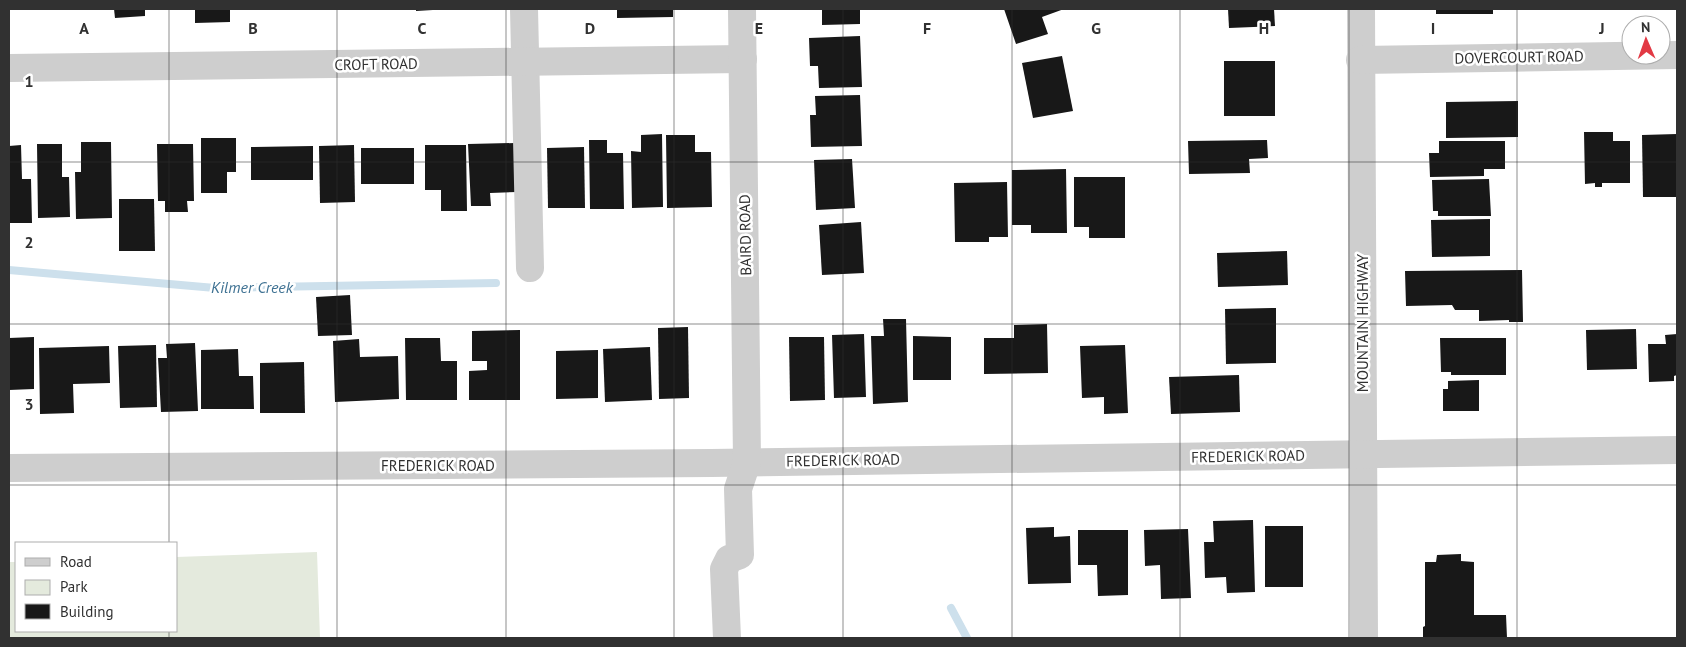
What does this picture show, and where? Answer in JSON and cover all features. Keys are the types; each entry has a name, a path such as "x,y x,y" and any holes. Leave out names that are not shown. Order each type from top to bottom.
{"street":[{"path":"524,9 530,268"},
{"name":"BAIRD ROAD","path":"727,638 724,569 729,559 740,555 738,489 747,462 742,9"},
{"name":"MOUNTAIN HIGHWAY","path":"1361,9 1364,638"},
{"name":"DOVERCOURT ROAD","path":"1360,60 1677,55"},
{"name":"CROFT ROAD","path":"9,68 743,59"},
{"name":"FREDERICK ROAD","path":"9,468 747,462 1677,450"}],"green space":[{"path":"317,552 320,638 9,638 9,562 15,562 15,632 178,632 178,557"}],"building":[{"path":"114,9 145,9 145,16 115,18"},
{"path":"195,9 230,9 230,22 195,23"},
{"path":"416,9 433,9 433,10 416,11"},
{"path":"617,9 673,9 673,17 617,18"},
{"path":"822,9 860,9 860,24 822,25"},
{"path":"1004,9 1064,9 1042,17 1048,34 1016,44"},
{"path":"1228,9 1274,9 1275,26 1229,28"},
{"path":"1436,9 1493,9 1493,14 1436,14"},
{"path":"860,36 862,87 819,88 818,66 810,66 809,38"},
{"path":"1062,56 1073,111 1033,118 1022,63"},
{"path":"1224,61 1275,61 1275,116 1224,116"},
{"path":"860,95 862,146 811,147 810,115 816,115 815,96"},
{"path":"1518,101 1518,137 1446,138 1446,102"},
{"path":"1584,132 1613,132 1613,141 1630,141 1630,183 1602,183 1602,187 1595,187 1595,183 1585,184"},
{"path":"662,134 663,207 632,208 631,151 641,152 641,135"},
{"path":"1677,134 1677,197 1643,197 1642,135"},
{"path":"666,135 695,135 695,152 711,152 712,207 667,208"},
{"path":"201,138 236,138 236,172 227,172 227,193 201,193"},
{"path":"589,140 607,140 607,153 623,153 624,209 590,209"},
{"path":"1267,140 1268,158 1249,159 1250,173 1189,174 1188,141"},
{"path":"1439,141 1505,141 1505,169 1484,169 1484,176 1430,177 1429,153 1439,153"},
{"path":"81,142 111,142 112,218 76,219 75,172 81,172"},
{"path":"515,143 517,192 490,193 491,206 471,206 468,144"},
{"path":"37,144 62,144 62,177 69,177 70,217 38,218"},
{"path":"157,144 193,144 194,201 187,201 188,212 165,212 165,201 158,201"},
{"path":"21,145 22,179 31,179 32,223 9,223 9,146"},
{"path":"354,145 355,202 320,203 319,146"},
{"path":"425,145 466,145 467,211 441,211 441,190 425,190"},
{"path":"313,146 313,180 251,180 251,147"},
{"path":"584,147 585,208 548,208 547,148"},
{"path":"361,148 414,148 414,184 361,184"},
{"path":"852,159 855,208 816,210 814,160"},
{"path":"1066,169 1067,233 1031,233 1031,225 1012,225 1012,170"},
{"path":"1074,177 1125,177 1125,238 1089,238 1089,227 1074,227"},
{"path":"1489,179 1491,216 1438,216 1438,211 1433,211 1432,180"},
{"path":"1007,182 1008,237 989,237 989,242 955,242 954,183"},
{"path":"119,199 154,199 155,251 119,251"},
{"path":"1490,219 1490,256 1432,257 1431,220"},
{"path":"861,222 864,273 822,275 819,225"},
{"path":"1287,251 1288,285 1218,287 1217,253"},
{"path":"1522,270 1523,322 1509,322 1509,320 1479,321 1479,310 1455,310 1452,305 1406,306 1405,271"},
{"path":"350,295 352,335 318,336 316,297"},
{"path":"1276,308 1276,363 1226,364 1225,309"},
{"path":"883,319 906,319 908,402 873,404 871,336 884,336"},
{"path":"1047,324 1048,373 984,374 984,338 1014,338 1014,325"},
{"path":"688,327 689,398 659,399 658,328"},
{"path":"1636,329 1637,369 1587,370 1586,330"},
{"path":"520,330 520,400 469,400 469,371 487,370 487,361 472,361 472,331"},
{"path":"864,334 866,397 834,398 832,335"},
{"path":"1677,334 1677,375 1674,376 1674,381 1649,382 1648,344 1666,344 1665,335"},
{"path":"913,336 951,337 951,380 913,380"},
{"path":"34,337 34,389 9,390 9,338"},
{"path":"789,337 824,337 825,400 790,401"},
{"path":"405,338 440,338 441,361 457,361 457,400 406,400"},
{"path":"1440,338 1506,338 1506,375 1451,375 1451,372 1441,372"},
{"path":"359,339 360,357 398,356 399,399 335,402 333,341"},
{"path":"195,343 198,411 161,412 158,358 167,358 166,344"},
{"path":"156,345 157,407 120,408 118,346"},
{"path":"1125,345 1128,413 1104,414 1104,397 1082,398 1080,346"},
{"path":"109,346 110,383 73,384 74,413 40,414 39,348"},
{"path":"650,347 652,400 605,402 603,349"},
{"path":"238,349 239,376 253,376 254,409 201,409 201,350"},
{"path":"598,350 598,398 556,399 556,351"},
{"path":"304,362 305,413 260,413 260,363"},
{"path":"1239,375 1240,412 1171,414 1169,377"},
{"path":"1479,380 1479,411 1443,411 1443,389 1448,389 1448,381"},
{"path":"1253,520 1255,592 1227,593 1226,577 1205,578 1204,542 1214,542 1213,521"},
{"path":"1265,526 1303,526 1303,587 1265,587"},
{"path":"1054,527 1054,537 1070,536 1071,583 1028,584 1026,528"},
{"path":"1188,529 1191,598 1161,599 1160,565 1145,566 1144,530"},
{"path":"1078,530 1128,530 1128,595 1098,596 1097,565 1078,565"},
{"path":"1461,554 1461,561 1474,562 1474,615 1506,615 1507,638 1423,638 1423,627 1425,626 1425,562 1436,562 1437,555"}],"waterway":[{"name":"Kilmer Creek","path":"9,270 215,288 496,283"},
{"name":"Kilmer Creek","path":"951,608 967,638"}]}
